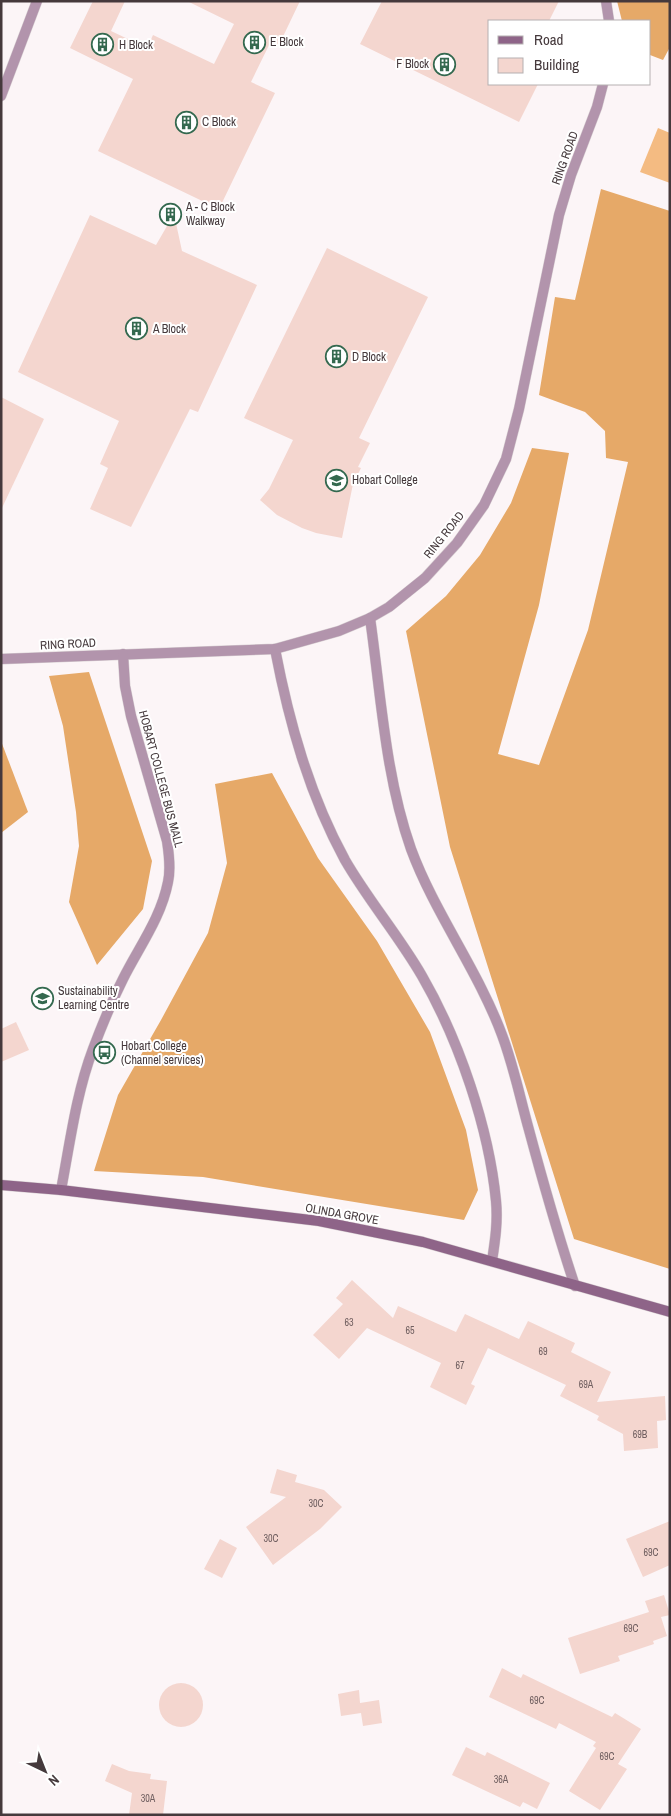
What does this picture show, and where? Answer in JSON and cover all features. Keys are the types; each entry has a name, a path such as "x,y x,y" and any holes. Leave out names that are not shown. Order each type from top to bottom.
{"main road":[{"name":"OLINDA GROVE","path":"1,1185 61,1190 319,1221 423,1242 670,1312"}],"street":[{"path":"1,96 37,1"},
{"path":"606,1 609,20"},
{"name":"RING ROAD","path":"1,659 275,649 339,631 370,618 389,607 426,578 457,543 484,505 506,459 519,409 559,215 571,175 604,85"},
{"path":"370,618 381,708 400,816 429,891 490,1005 516,1073 536,1156 575,1286"},
{"path":"275,649 282,686 302,760 331,832 346,861 422,976 440,1008 463,1065 491,1161 496,1210 492,1262"},
{"name":"HOBART COLLEGE BUS MALL","path":"61,1190 79,1093 92,1051 123,979 156,920 168,882 169,861 167,841 131,716 125,686 123,654"}],"shaded area":[{"path":"617,1 670,1 670,47 663,60 651,55 651,20 622,20"},
{"path":"658,128 670,133 670,183 640,172"},
{"path":"601,189 670,211 670,1269 574,1239 450,847 406,631 446,596 480,555 511,503 532,448 569,453 539,605 498,754 539,765 588,630 628,462 606,458 605,431 585,412 539,395 555,297 575,300"},
{"path":"89,672 152,861 143,909 97,965 69,902 79,846 76,812 63,726 49,676"},
{"path":"1,741 28,812 1,833"},
{"path":"272,773 318,858 377,941 430,1032 466,1130 478,1190 464,1220 203,1177 94,1171 118,1095 208,933 227,863 215,784"}],"building":[{"name":"C Block","path":"93,1 125,1 111,31 147,48 153,35 214,64 234,24 187,1 300,1 278,47 270,43 251,82 275,93 219,209 98,151 133,79 70,48"},
{"name":"F Block","path":"382,1 559,1 550,20 488,20 488,85 538,85 519,122 360,44"},
{"name":"A Block","path":"174,214 182,251 257,285 198,412 190,409 131,527 90,509 108,468 100,464 119,421 18,372 90,215 156,245"},
{"name":"D Block","path":"327,248 428,297 359,438 370,443 358,467 361,468 353,484 342,538 302,528 277,515 260,500 269,489 293,440 244,418"},
{"path":"1,397 44,419 1,510"},
{"path":"16,1022 29,1050 1,1062 1,1029"},
{"path":"352,1280 393,1318 398,1306 456,1332 465,1314 519,1339 528,1321 575,1343 571,1352 611,1372 597,1402 665,1396 666,1420 657,1421 658,1448 624,1451 623,1434 597,1420 599,1416 560,1396 566,1385 488,1348 471,1384 475,1386 466,1405 430,1387 441,1363 367,1328 339,1359 313,1335 343,1304 336,1298"},
{"path":"277,1469 297,1475 295,1482 324,1490 342,1507 320,1529 273,1565 246,1527 286,1497 270,1493"},
{"path":"670,1521 670,1565 643,1577 626,1539"},
{"path":"220,1539 237,1548 222,1578 204,1569"},
{"path":"664,1595 670,1615 661,1617 667,1636 653,1641 654,1644 618,1656 620,1661 580,1674 568,1638 649,1612 645,1601"},
{"path":"502,1668 521,1678 523,1674 612,1717 615,1713 641,1729 618,1764 627,1769 600,1810 569,1791 596,1748 593,1746 596,1742 559,1723 556,1729 489,1697"},
{"path":"181,1683 193,1687 199,1693 203,1705 199,1717 193,1723 181,1727 169,1723 163,1717 159,1705 163,1693 169,1687"},
{"path":"359,1690 360,1703 379,1700 382,1723 363,1726 361,1713 341,1716 338,1694"},
{"path":"466,1747 485,1756 487,1752 550,1783 537,1809 523,1802 520,1807 452,1775"},
{"path":"112,1764 129,1771 151,1774 150,1779 167,1781 163,1815 129,1815 132,1793 105,1781"}],"place":[{"name":"E Block","path":"254,42"},
{"name":"H Block","path":"103,45"},
{"name":"F Block","path":"445,64"},
{"name":"C Block","path":"186,122"},
{"name":"A - C Block Walkway","path":"170,214"},
{"name":"A Block","path":"137,329"},
{"name":"D Block","path":"336,357"},
{"name":"Hobart College","path":"336,480"},
{"name":"Sustainability Learning Centre","path":"42,998"},
{"name":"Hobart College (Channel services)","path":"105,1053"}]}
